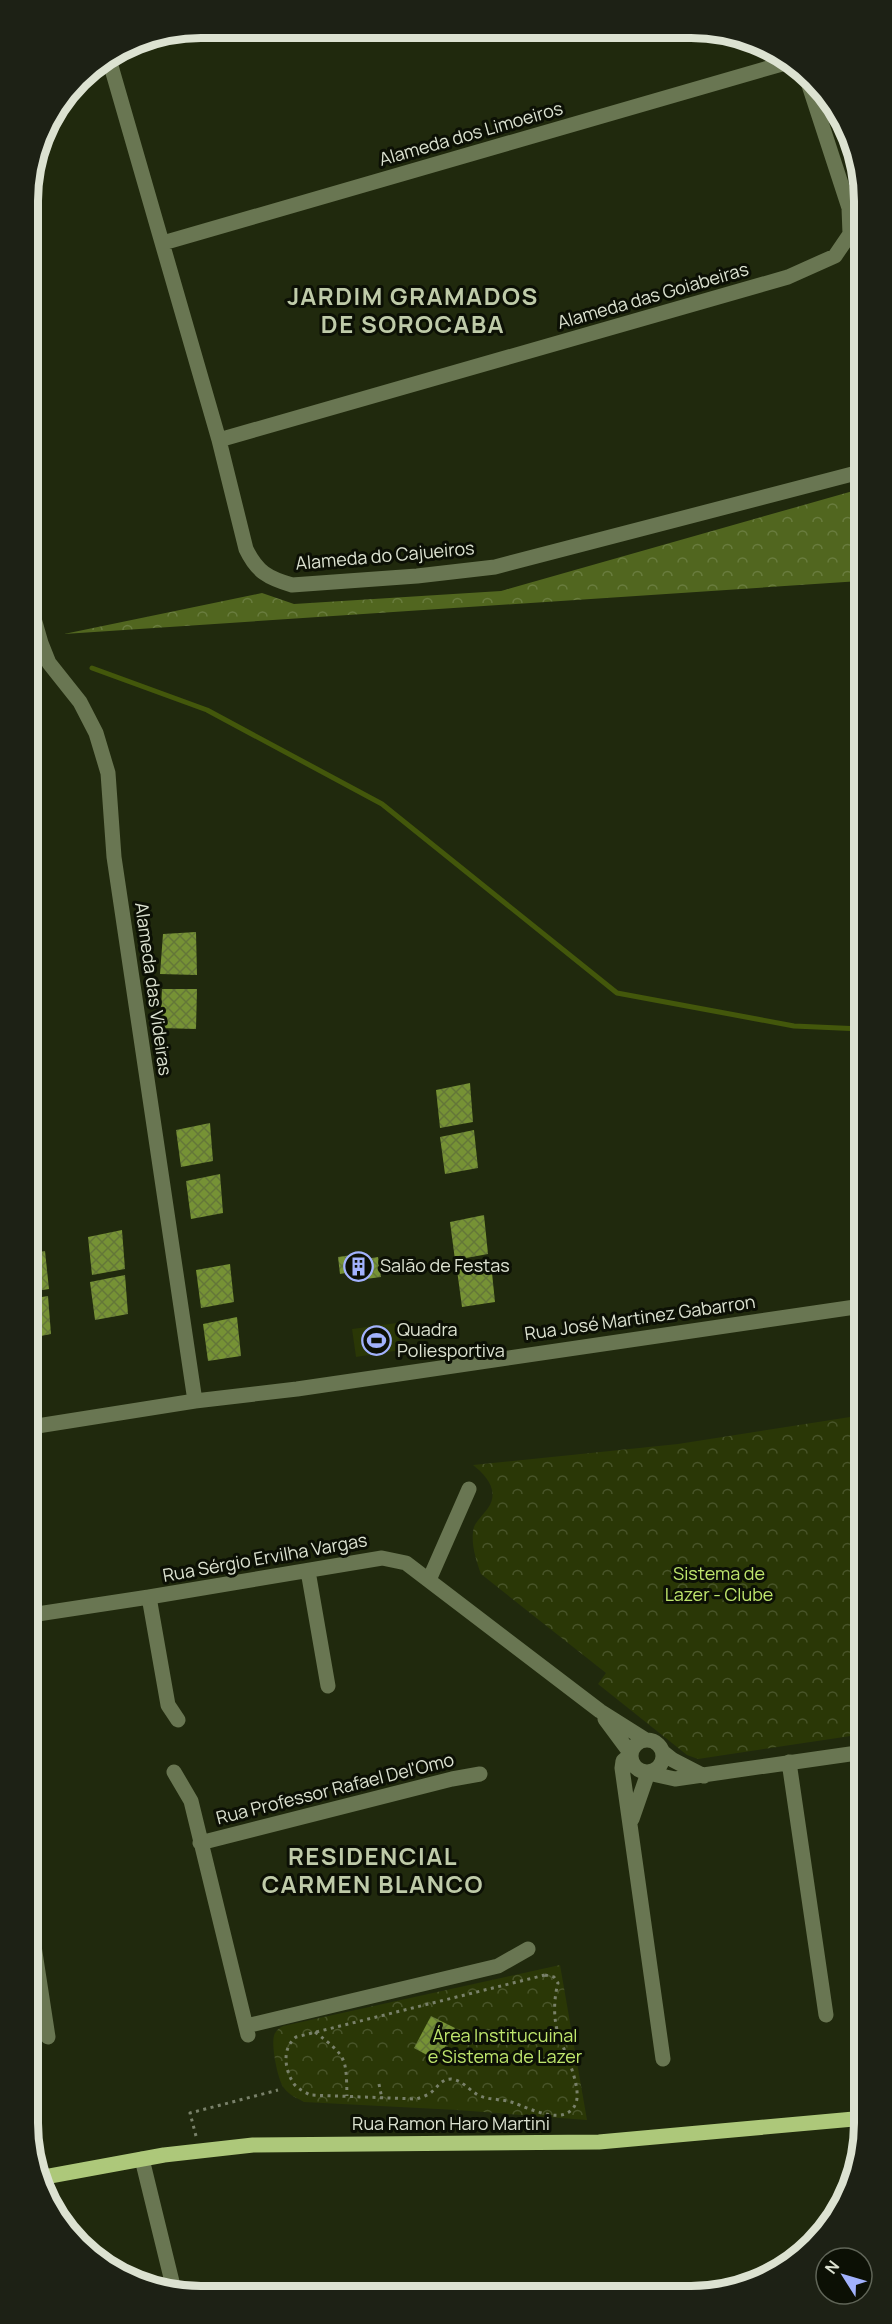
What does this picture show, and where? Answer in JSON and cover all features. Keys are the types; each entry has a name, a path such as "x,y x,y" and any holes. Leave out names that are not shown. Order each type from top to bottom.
{"main road":[{"name":"Rua Ramon Haro Martini","path":"47,2177 141,2159 288,2143 599,2142 854,2119"}],"street":[{"name":"Alameda do Cajueiros","path":"111,64 219,440 246,549 253,564 272,579 292,585 417,576 495,567 854,474"},
{"name":"Alameda dos Limoeiros","path":"163,243 781,64"},
{"name":"Alameda das Goiabeiras","path":"219,440 788,277 835,256 850,234 849,208 810,89"},
{"name":"Alameda das Videiras","path":"38,633 49,663 85,712 96,733 108,773 114,857 195,1401"},
{"name":"Rua José Martinez Gabarron","path":"38,1426 195,1401 297,1389 854,1307"},
{"path":"429,1580 469,1489"},
{"name":"Rua Sérgio Ervilha Vargas","path":"38,1613 149,1598 382,1558 406,1563 600,1711 646,1740 659,1745 663,1752 673,1760 704,1776"},
{"path":"308,1571 328,1686"},
{"path":"149,1598 168,1705 178,1720"},
{"name":"Rua Sérgio Ervilha Vargas","path":"600,1711 631,1754 635,1768 648,1773"},
{"path":"646,1740 639,1742 623,1761 622,1768 663,2060"},
{"path":"648,1773 661,1766 663,1752"},
{"path":"648,1773 675,1779 854,1753"},
{"path":"789,1762 826,2015"},
{"path":"174,1772 190,1801 247,2031 498,1966 528,1949"},
{"path":"631,1822 648,1773"},
{"name":"Rua Professor Rafael Del'Omo","path":"200,1843 452,1779 480,1774"},
{"path":"38,1972 48,2037"},
{"path":"141,2159 173,2284"}],"path":[{"path":"544,1976 554,1977 558,1983 554,1998 557,2030 573,2071 576,2103 569,2110 560,2114 539,2113 512,2102 492,2100 449,2079 441,2082 431,2093 416,2100 310,2095 295,2086 288,2072 285,2051 296,2037 315,2032 544,1976"},
{"path":"315,2032 341,2055 346,2065 347,2097"},
{"path":"379,2084 382,2099"},
{"path":"200,2152 190,2113 278,2090"}],"green space":[{"path":"854,491 854,581 64,634 262,593 294,604 501,591"},
{"name":"Quadra Poliesportiva","path":"397,1323 401,1350 356,1357 352,1329"},
{"name":"Sistema de Lazer - Clube","path":"854,1416 854,1736 698,1759 687,1755 598,1684 606,1673 481,1574 474,1551 473,1533 475,1524 488,1508 493,1496 487,1479 473,1465 678,1444"},
{"name":"Área Institucuinal e Sistema de Lazer","path":"560,1965 587,2120 304,2102 288,2093 279,2078 273,2041 275,2033 283,2026"}],"building":[{"path":"196,932 197,975 160,974 163,934"},
{"path":"162,989 197,989 196,1029 160,1028"},
{"path":"470,1083 473,1122 440,1128 436,1090"},
{"path":"210,1123 213,1161 181,1167 176,1130"},
{"path":"474,1130 478,1168 445,1174 440,1137"},
{"path":"220,1174 223,1213 191,1219 186,1181"},
{"path":"484,1215 488,1254 455,1260 450,1222"},
{"path":"122,1230 125,1269 92,1275 88,1237"},
{"path":"45,1251 49,1289 38,1291 38,1252"},
{"name":"Salão de Festas","path":"352,1255 353,1261 378,1257 381,1277 358,1280 357,1271 340,1274 338,1257"},
{"path":"491,1263 495,1302 462,1307 457,1270"},
{"path":"230,1264 234,1302 201,1308 196,1270"},
{"path":"125,1275 128,1314 95,1320 90,1282"},
{"path":"48,1296 51,1334 38,1337 38,1298"},
{"path":"237,1317 241,1356 208,1361 203,1324"},
{"path":"431,2016 455,2028 438,2061 414,2048"}],"waterway":[{"path":"92,668 207,710 382,804 617,993 794,1026 854,1029"}],"place":[{"name":"Salão de Festas","path":"359,1266"},
{"name":"Quadra Poliesportiva","path":"376,1340"}],"district":[{"name":"JARDIM GRAMADOS DE SOROCABA","path":"413,311"},
{"name":"RESIDENCIAL CARMEN BLANCO","path":"373,1871"}]}
